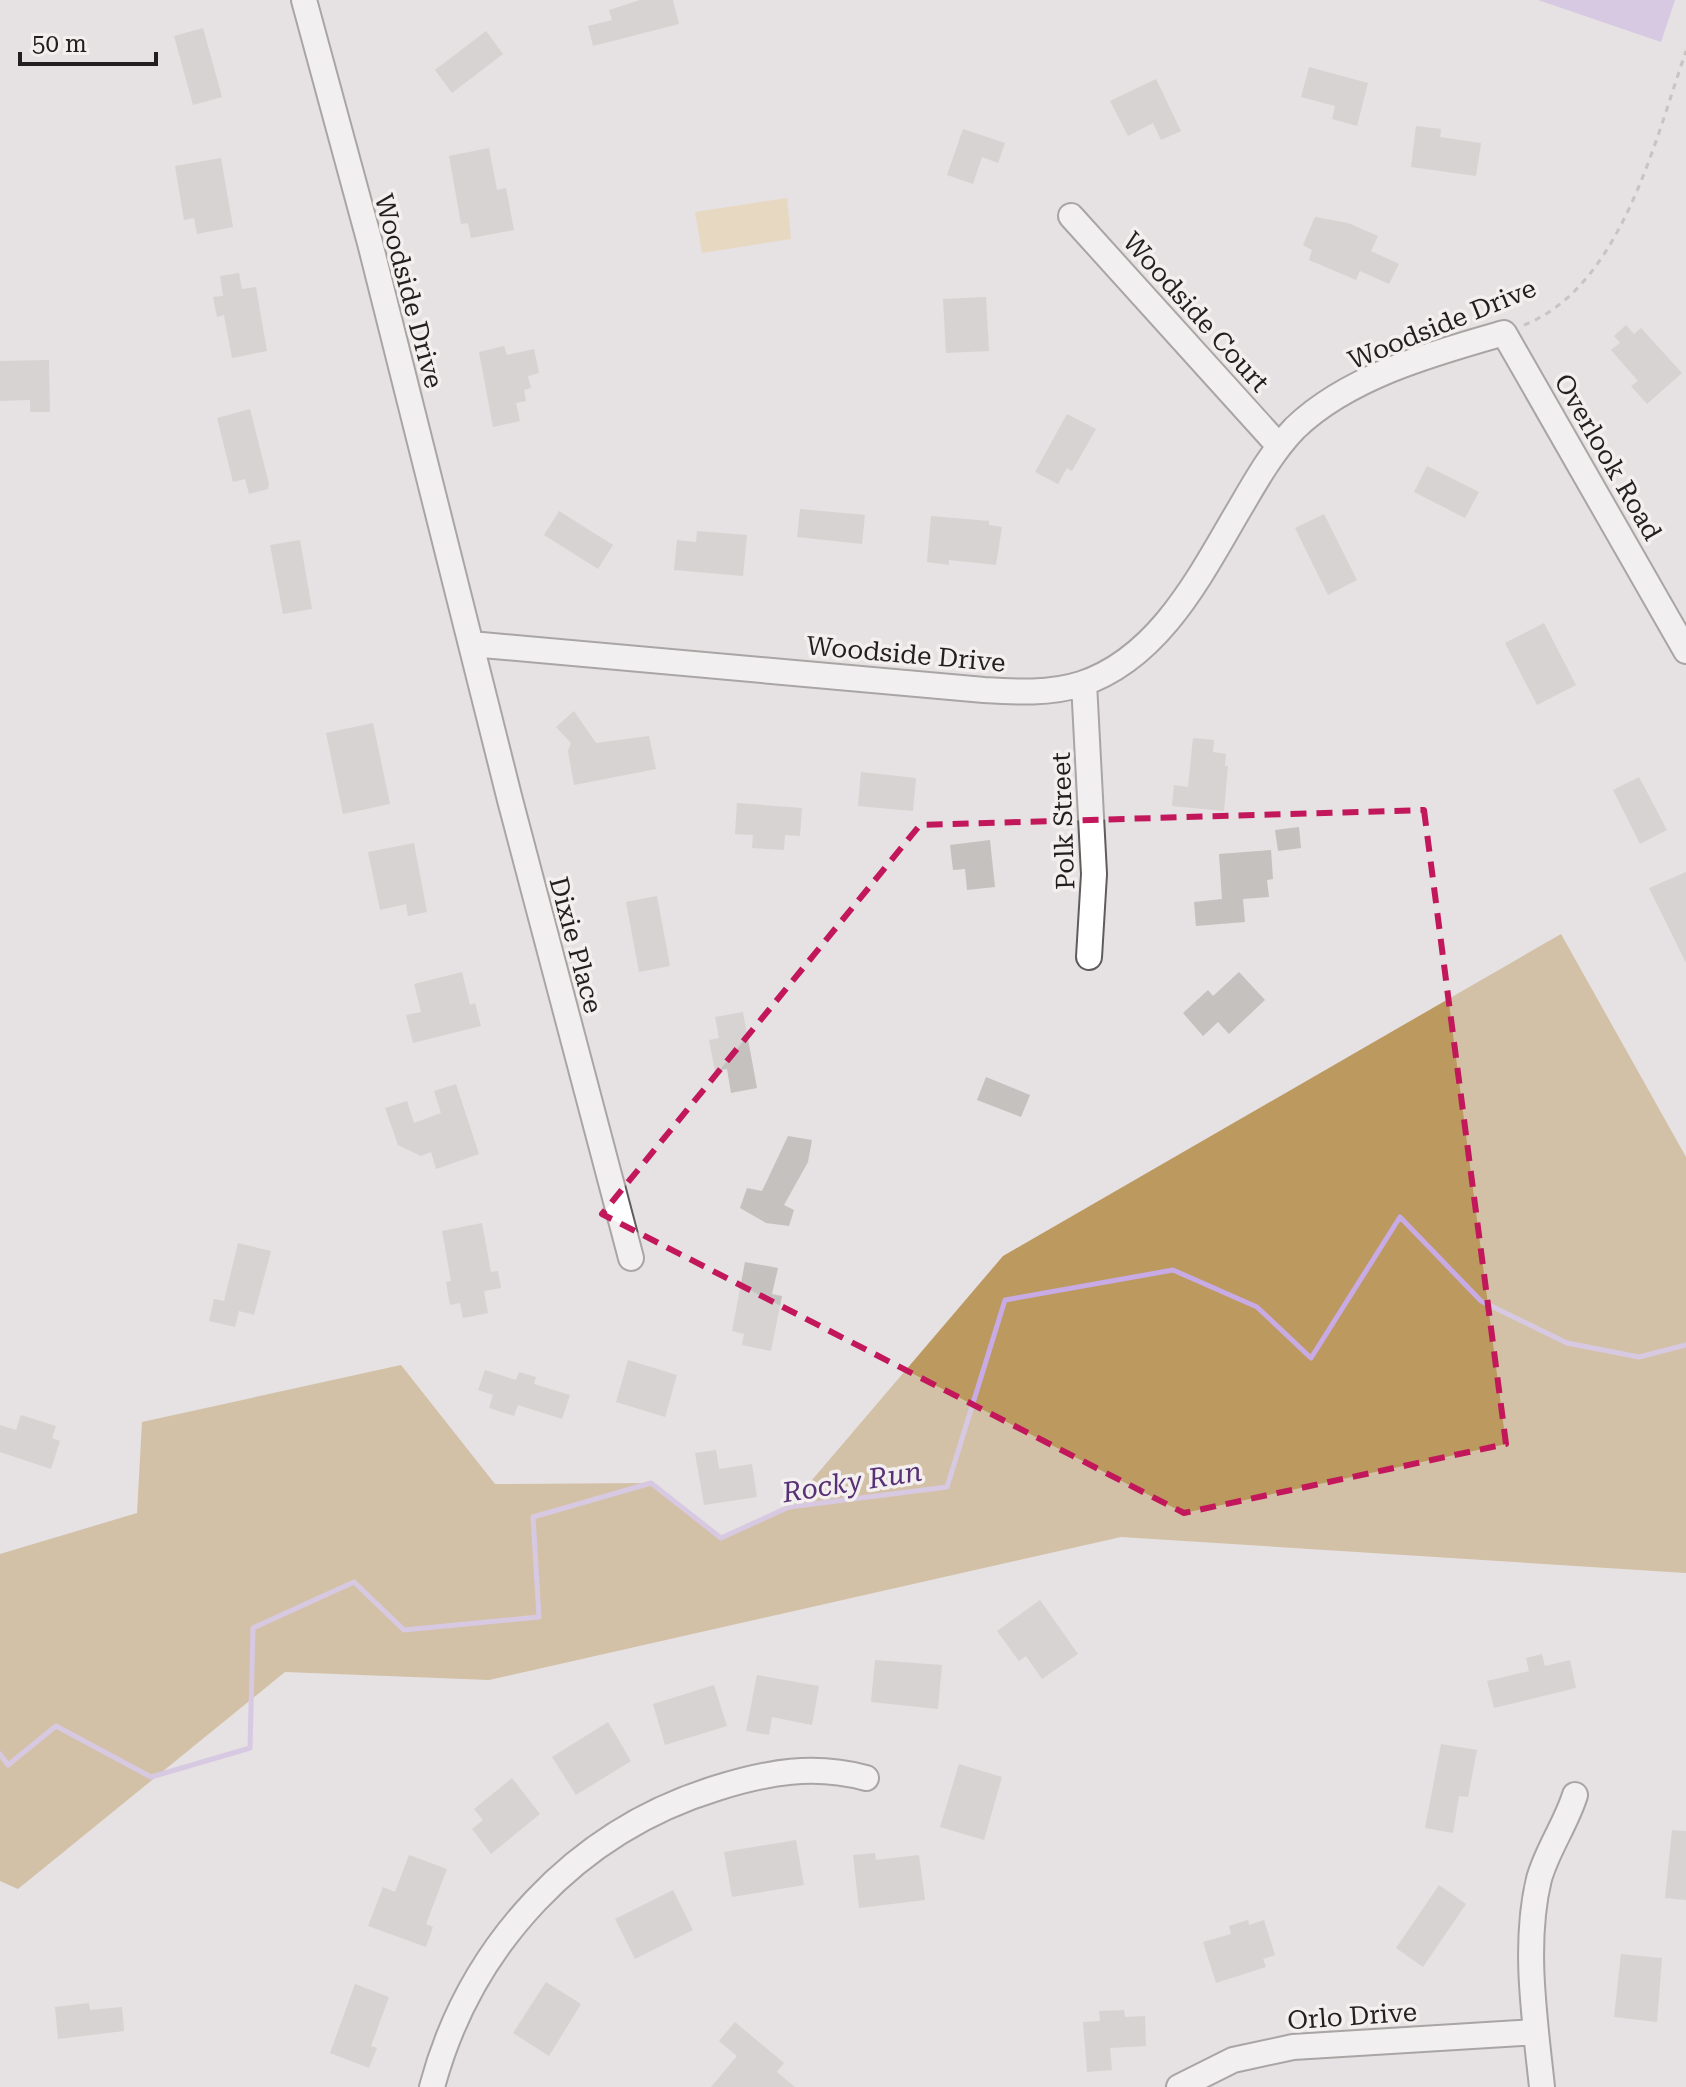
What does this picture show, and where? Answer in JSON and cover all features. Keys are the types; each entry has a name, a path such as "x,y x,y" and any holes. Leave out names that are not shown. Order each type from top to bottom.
{"street":[{"name":"Woodside Drive","path":"304,0 370,243 471,644 984,690 1050,690 1084,683 1137,651 1172,617 1279,446 1317,411 1362,385 1434,354 1504,333"},
{"name":"Woodside Court","path":"1071,216 1279,446"},
{"name":"Overlook Road","path":"1504,333 1686,651"},
{"name":"Dixie Place","path":"471,644 631,1258"},
{"name":"Polk Street","path":"1084,683 1094,874 1089,957"},
{"path":"432,2087 458,2014 485,1962 534,1900 580,1859 660,1810 743,1779 820,1768 866,1778"},
{"path":"1542,2087 1536,2032 1534,1903 1540,1877 1575,1795"},
{"name":"Orlo Drive","path":"1179,2087 1233,2060 1293,2047 1536,2032"}],"path":[{"name":"Woodside Drive","path":"1504,333 1535,321 1561,305 1598,265 1638,186 1686,51"}],"highlighted area":[{"path":"1424,810 1506,1444 1184,1513 602,1214 920,825"}],"shaded area":[{"path":"1538,0 1675,0 1661,42"},
{"path":"787,198 791,239 702,253 695,212"},
{"path":"1561,934 1686,1157 1686,1573 1121,1537 489,1680 285,1672 18,1889 0,1881 0,1554 137,1513 142,1422 401,1365 495,1484 651,1483 721,1538 789,1507 1003,1256"}],"building":[{"path":"640,0 673,0 679,24 593,46 588,26 612,20 609,10"},
{"path":"203,28 222,97 193,105 174,36"},
{"path":"486,31 503,54 452,93 435,70"},
{"path":"1309,67 1368,83 1357,126 1332,119 1335,106 1301,97"},
{"path":"1156,79 1181,131 1161,140 1153,123 1128,136 1110,101"},
{"path":"1416,126 1441,129 1440,137 1481,143 1476,176 1411,167"},
{"path":"963,129 1005,143 998,163 982,157 973,184 947,175"},
{"path":"489,148 497,190 506,188 514,230 471,238 468,223 461,224 449,156"},
{"path":"221,158 233,227 197,234 194,218 184,220 175,166"},
{"path":"1315,217 1348,223 1378,236 1371,251 1399,264 1389,284 1360,271 1356,280 1309,260 1312,250 1303,245"},
{"path":"239,273 242,289 256,287 267,351 232,358 224,315 217,317 213,297 223,296 220,276"},
{"path":"986,297 989,351 946,353 943,299"},
{"path":"1626,325 1634,334 1641,328 1682,373 1647,404 1631,386 1638,381 1611,350 1620,343 1614,336"},
{"path":"504,346 507,355 534,349 539,373 528,376 531,388 524,390 526,401 516,403 520,421 493,427 479,352"},
{"path":"49,360 50,412 30,412 30,400 0,401 0,361"},
{"path":"250,409 269,484 268,489 249,494 245,479 233,482 217,418"},
{"path":"1067,414 1096,429 1072,471 1067,468 1058,484 1035,472"},
{"path":"1427,466 1479,492 1465,518 1414,492"},
{"path":"800,509 865,515 862,544 797,537"},
{"path":"559,511 613,545 598,569 544,535"},
{"path":"1324,514 1357,580 1328,595 1295,528"},
{"path":"931,516 989,521 989,525 1002,527 996,565 949,560 949,565 927,562"},
{"path":"697,531 747,535 743,576 674,570 677,540 696,542"},
{"path":"300,540 312,609 283,614 270,545"},
{"path":"1544,623 1576,685 1537,705 1505,643"},
{"path":"574,711 596,743 649,736 656,769 574,785 568,751 571,743 556,727"},
{"path":"373,723 390,804 343,814 326,733"},
{"path":"1193,738 1214,740 1213,752 1226,754 1225,766 1228,766 1224,811 1172,806 1174,785 1188,787"},
{"path":"861,772 916,778 913,811 858,806"},
{"path":"1639,777 1667,830 1640,844 1613,790"},
{"path":"737,803 802,808 800,836 785,835 784,850 752,848 753,835 735,834"},
{"path":"1299,827 1301,848 1278,851 1275,830"},
{"path":"990,840 995,887 967,890 965,869 953,870 950,845"},
{"path":"414,843 427,912 408,916 406,904 380,910 368,852"},
{"path":"1271,850 1273,879 1267,880 1269,897 1243,899 1245,922 1196,926 1194,902 1222,899 1219,854"},
{"path":"1686,872 1686,963 1649,888"},
{"path":"657,896 670,966 639,972 626,902"},
{"path":"462,972 470,1005 475,1003 481,1026 413,1043 406,1015 421,1012 414,984"},
{"path":"1239,972 1265,1000 1229,1034 1218,1022 1203,1036 1183,1013 1208,990 1213,996"},
{"path":"743,1012 757,1088 731,1093 727,1069 715,1071 709,1040 719,1038 715,1017"},
{"path":"986,1077 1030,1095 1021,1117 977,1100"},
{"path":"456,1084 479,1154 436,1169 431,1152 421,1156 398,1145 385,1108 407,1101 414,1123 441,1113 434,1091"},
{"path":"788,1136 812,1140 808,1162 784,1205 794,1210 789,1226 766,1223 740,1208 747,1188 762,1191"},
{"path":"482,1223 491,1272 498,1271 501,1288 484,1291 488,1313 463,1318 460,1303 450,1305 446,1282 451,1281 442,1231"},
{"path":"238,1243 271,1251 254,1315 239,1311 235,1327 209,1321 214,1299 224,1301"},
{"path":"745,1262 778,1268 772,1294 782,1296 771,1351 742,1345 744,1334 732,1331"},
{"path":"628,1360 677,1375 665,1417 616,1402"},
{"path":"485,1370 516,1380 519,1372 536,1377 534,1384 570,1395 562,1419 518,1405 514,1416 489,1408 493,1395 478,1390"},
{"path":"21,1415 56,1426 52,1438 60,1441 51,1469 0,1452 0,1425 16,1430"},
{"path":"716,1450 719,1469 752,1464 757,1497 704,1505 695,1453"},
{"path":"1040,1600 1078,1654 1042,1679 1026,1656 1019,1661 997,1631"},
{"path":"1542,1654 1545,1666 1570,1660 1576,1688 1494,1708 1487,1681 1529,1671 1526,1658"},
{"path":"875,1660 942,1665 938,1709 871,1702"},
{"path":"757,1675 819,1686 812,1725 772,1717 769,1735 746,1731"},
{"path":"714,1685 727,1726 665,1745 653,1704"},
{"path":"608,1722 631,1761 576,1795 552,1757"},
{"path":"1441,1744 1477,1750 1468,1797 1459,1796 1453,1833 1425,1828"},
{"path":"959,1764 1002,1777 984,1840 940,1827"},
{"path":"512,1778 540,1814 491,1854 472,1829 483,1820 474,1809"},
{"path":"1672,1830 1686,1831 1686,1900 1665,1898"},
{"path":"796,1840 804,1885 732,1897 724,1852"},
{"path":"875,1853 876,1860 919,1855 925,1900 859,1908 853,1855"},
{"path":"409,1855 447,1869 426,1924 433,1927 426,1947 368,1926 383,1887 395,1892"},
{"path":"1439,1885 1466,1904 1423,1967 1396,1948"},
{"path":"673,1890 693,1930 635,1959 615,1919"},
{"path":"1248,1920 1249,1925 1264,1920 1275,1955 1263,1959 1266,1967 1216,1983 1203,1942 1231,1934 1229,1926"},
{"path":"1621,1954 1662,1958 1657,2022 1614,2017"},
{"path":"546,1982 581,2004 549,2056 513,2033"},
{"path":"355,1984 389,1997 371,2046 377,2048 369,2068 330,2053"},
{"path":"89,2003 90,2010 122,2007 124,2031 58,2039 55,2007"},
{"path":"1124,2010 1125,2017 1145,2016 1146,2046 1110,2048 1112,2070 1087,2072 1083,2022 1100,2021 1099,2011"},
{"path":"735,2022 784,2063 777,2072 795,2087 711,2087 737,2056 719,2041"}],"waterway":[{"name":"Rocky Run","path":"0,1754 8,1765 56,1726 151,1777 250,1748 253,1628 354,1582 404,1630 539,1617 533,1517 651,1483 721,1538 789,1507 947,1487 1005,1300 1173,1270 1257,1307 1311,1358 1400,1217 1481,1301 1567,1343 1639,1357 1686,1345"}]}
